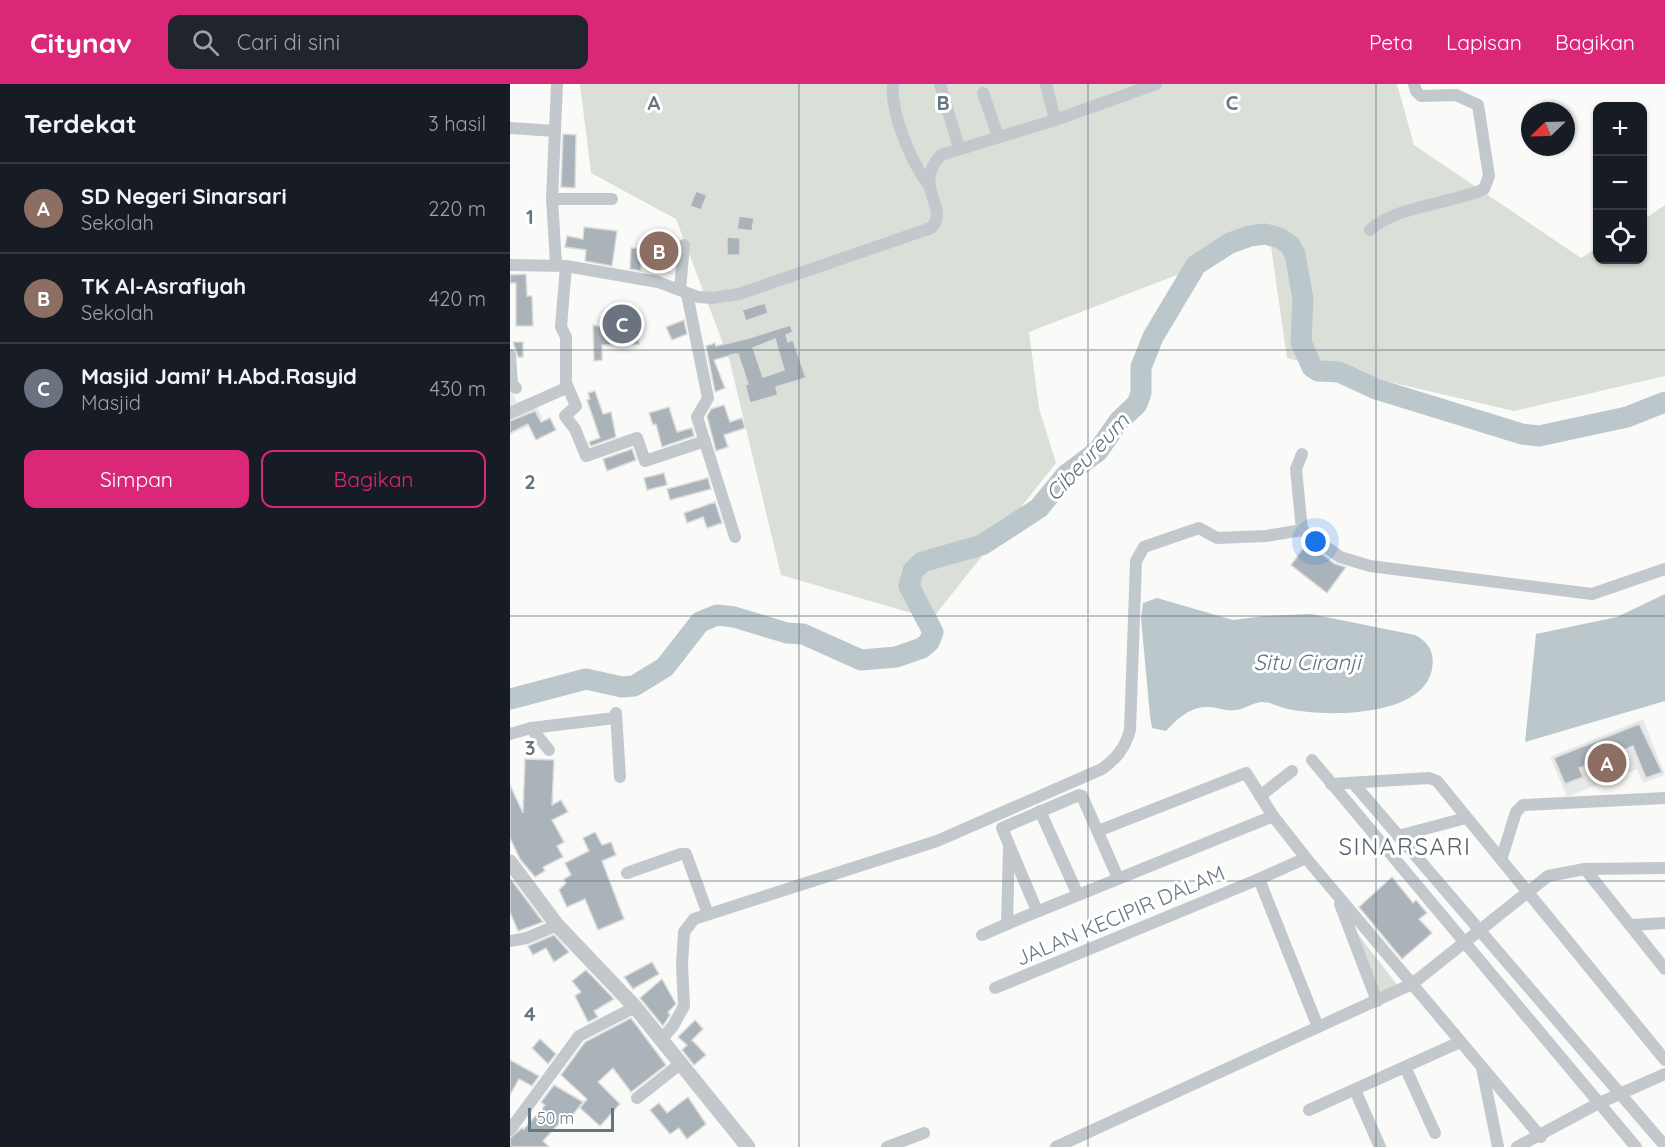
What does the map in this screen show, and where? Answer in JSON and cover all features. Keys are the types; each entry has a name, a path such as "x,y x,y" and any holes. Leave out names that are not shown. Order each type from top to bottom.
{"street":[{"path":"557,84 552,199 561,265 561,327 566,337 567,385 576,406 565,416 575,429 586,456 637,438 645,461 705,441"},
{"path":"510,265 561,265 658,282 705,298 739,294 931,228 937,222 937,213 927,183 896,116 892,95 893,84"},
{"path":"940,84 958,148"},
{"path":"1046,84 1056,120"},
{"path":"927,183 929,169 941,155 1056,120 1156,84"},
{"path":"1370,230 1376,224 1416,207 1441,204 1484,189 1489,176 1478,105 1456,95 1421,96 1414,84"},
{"path":"983,93 998,136"},
{"path":"510,128 555,131"},
{"path":"552,199 612,199"},
{"path":"684,245 684,292 708,398 697,414 735,537"},
{"path":"510,355 512,384 516,388"},
{"path":"510,413 558,393 567,385"},
{"path":"1302,454 1296,469 1302,530"},
{"path":"662,1038 673,1026 684,1006 682,965 684,932 694,920 937,841 1102,769 1122,751 1130,730 1136,561 1139,552 1144,548 1199,528 1217,538 1266,536 1302,530 1340,557 1370,566 1592,594 1665,569"},
{"path":"510,734 531,728 615,716 620,777"},
{"path":"531,728 549,750"},
{"path":"1311,760 1597,1104 1636,1147"},
{"path":"1260,796 1292,771"},
{"path":"1098,831 1243,773 1247,774 1273,816 1306,858 1541,1137"},
{"path":"1331,784 1434,779 1466,818 1502,856 1526,892 1665,1060"},
{"path":"1354,784 1622,1093 1665,1146"},
{"path":"1036,911 1002,828 1040,811 1080,795 1118,878"},
{"path":"1502,856 1516,812 1523,805 1665,798"},
{"path":"1040,811 1078,895"},
{"path":"982,935 1273,816"},
{"path":"1398,836 1466,818"},
{"path":"1007,924 1009,847"},
{"path":"627,873 686,854 708,914"},
{"name":"JALAN KECIPIR DALAM","path":"995,988 1306,858"},
{"path":"510,862 557,925 662,1038 680,1064 748,1147"},
{"path":"1056,1147 1412,984 1548,876 1585,869 1665,868"},
{"path":"1585,869 1665,969"},
{"path":"1260,879 1318,1027"},
{"path":"1337,895 1377,1001"},
{"path":"1631,925 1665,923"},
{"path":"510,941 527,938 557,925"},
{"path":"510,1130 579,1036 635,1007"},
{"path":"1309,1110 1460,1042"},
{"path":"638,1098 680,1064"},
{"path":"1405,1067 1435,1133"},
{"path":"1482,1067 1498,1147"},
{"path":"1517,1147 1541,1137 1597,1104 1665,1074"},
{"path":"1355,1089 1380,1147"},
{"path":"887,1147 924,1133"}],"shaded area":[{"path":"580,84 1397,84 1414,145 1581,258 1593,250 1593,264 1647,264 1647,217 1665,205 1665,376 1514,411 1287,358 1270,239 1029,332 1039,408 1056,463 932,619 781,575 730,362 676,219 591,173"},
{"path":"510,387 517,402 532,397 543,419 510,435"},
{"path":"1643,719 1665,775 1643,783 1637,769 1567,797 1550,757"},
{"path":"1356,932 1399,987 1377,997"}],"water":[{"path":"1665,594 1665,701 1525,742 1536,634 1617,617"},
{"name":"Situ Ciranji","path":"1157,598 1233,620 1311,614 1415,635 1430,649 1433,658 1432,669 1425,685 1411,697 1392,705 1370,710 1347,713 1304,712 1262,702 1232,710 1202,707 1190,711 1166,731 1152,728 1141,618 1143,603"}],"building":[{"path":"563,134 576,135 575,188 561,187"},
{"path":"696,191 707,195 701,210 690,206"},
{"path":"739,216 754,218 752,231 737,229"},
{"path":"584,227 617,231 612,266 585,261 586,250 565,247 567,236 583,239"},
{"path":"727,237 740,238 740,255 727,255"},
{"path":"648,242 671,243 670,260 641,259 641,271 630,269 631,248 648,249"},
{"path":"526,274 527,296 532,296 533,326 516,326 516,283 510,283 510,275"},
{"path":"617,303 627,303 627,310 634,310 639,344 602,345 602,360 594,361 593,325 610,329 610,310 618,310"},
{"path":"765,303 768,313 746,321 742,310"},
{"path":"684,320 687,334 672,340 666,327"},
{"path":"790,325 793,332 786,335 788,342 793,340 806,378 776,387 778,395 750,403 745,385 748,384 738,354 735,354 714,360 725,388 715,392 706,346 715,343 716,346","holes":["775,339 784,370 763,377 753,348"]},
{"path":"513,342 523,342 523,357 518,357"},
{"path":"595,391 603,414 611,412 616,437 591,446 589,442 600,438 587,400 590,399 588,393"},
{"path":"724,405 730,422 742,418 745,428 724,435 728,447 716,451 707,416 711,409"},
{"path":"669,407 677,432 692,428 694,436 662,447 656,424 653,425 649,413"},
{"path":"535,411 541,422 550,418 556,430 536,440 528,424 510,433 510,421"},
{"path":"632,449 636,460 607,471 603,459"},
{"path":"664,473 667,485 647,490 644,478"},
{"path":"708,478 711,489 670,500 667,489"},
{"path":"715,502 722,523 707,528 703,517 687,523 684,513"},
{"path":"1307,543 1335,564 1346,567 1327,593 1291,565"},
{"path":"1639,724 1662,772 1646,778 1633,746 1579,768 1583,777 1565,784 1554,758"},
{"path":"525,759 554,760 552,805 561,800 568,812 552,820 564,842 557,846 563,857 543,867 545,871 535,877 520,859 510,838 510,785 523,813"},
{"path":"595,832 602,845 611,842 616,855 602,861 624,919 598,930 585,899 567,907 559,890 566,883 564,879 571,875 565,863 589,851 583,838"},
{"path":"1392,877 1413,903 1416,900 1427,913 1419,919 1432,933 1402,959 1359,907"},
{"path":"510,878 543,922 518,931 510,912"},
{"path":"554,935 569,952 554,962 546,948 533,955 528,946"},
{"path":"652,962 659,974 633,989 624,977"},
{"path":"586,970 614,999 594,1011 598,1017 588,1022 575,996 581,992 572,981"},
{"path":"662,979 676,1004 668,1012 670,1015 663,1026 640,998"},
{"path":"631,1018 666,1065 631,1092 613,1068 598,1082 620,1104 600,1126 580,1108 587,1099 561,1075 585,1042"},
{"path":"695,1020 703,1029 692,1040 706,1055 694,1065 682,1050 687,1045 678,1037"},
{"path":"540,1039 556,1054 548,1064 532,1048"},
{"path":"510,1060 539,1076 532,1086 519,1079 510,1095"},
{"path":"554,1085 583,1102 567,1122 563,1119 543,1141 549,1147 510,1147 510,1138 522,1128 524,1129 545,1105 541,1102"},
{"path":"688,1097 706,1124 687,1139 679,1128 670,1134 650,1110 659,1103 667,1113"}],"waterway":[{"name":"Cibeureum","path":"510,699 586,679 622,687 634,686 665,667 700,622 717,615 734,617 787,633 803,634 861,660 896,657 922,648 929,642 933,632 909,586 913,571 922,562 982,545 1039,508 1066,475 1098,451 1119,421 1137,404 1141,393 1141,367 1153,337 1196,265 1230,243 1250,236 1265,234 1279,238 1290,245 1295,254 1303,299 1301,342 1312,367 1318,371 1339,372 1376,389 1522,434 1539,436 1627,417 1665,402"}],"place":[{"name":"TK Al-Asrafiyah","path":"659,251"},
{"name":"Masjid Jami' H.Abd.Rasyid","path":"622,324"},
{"name":"SD Negeri Sinarsari","path":"1607,763"}],"district":[{"name":"SINARSARI","path":"1405,846"}]}
